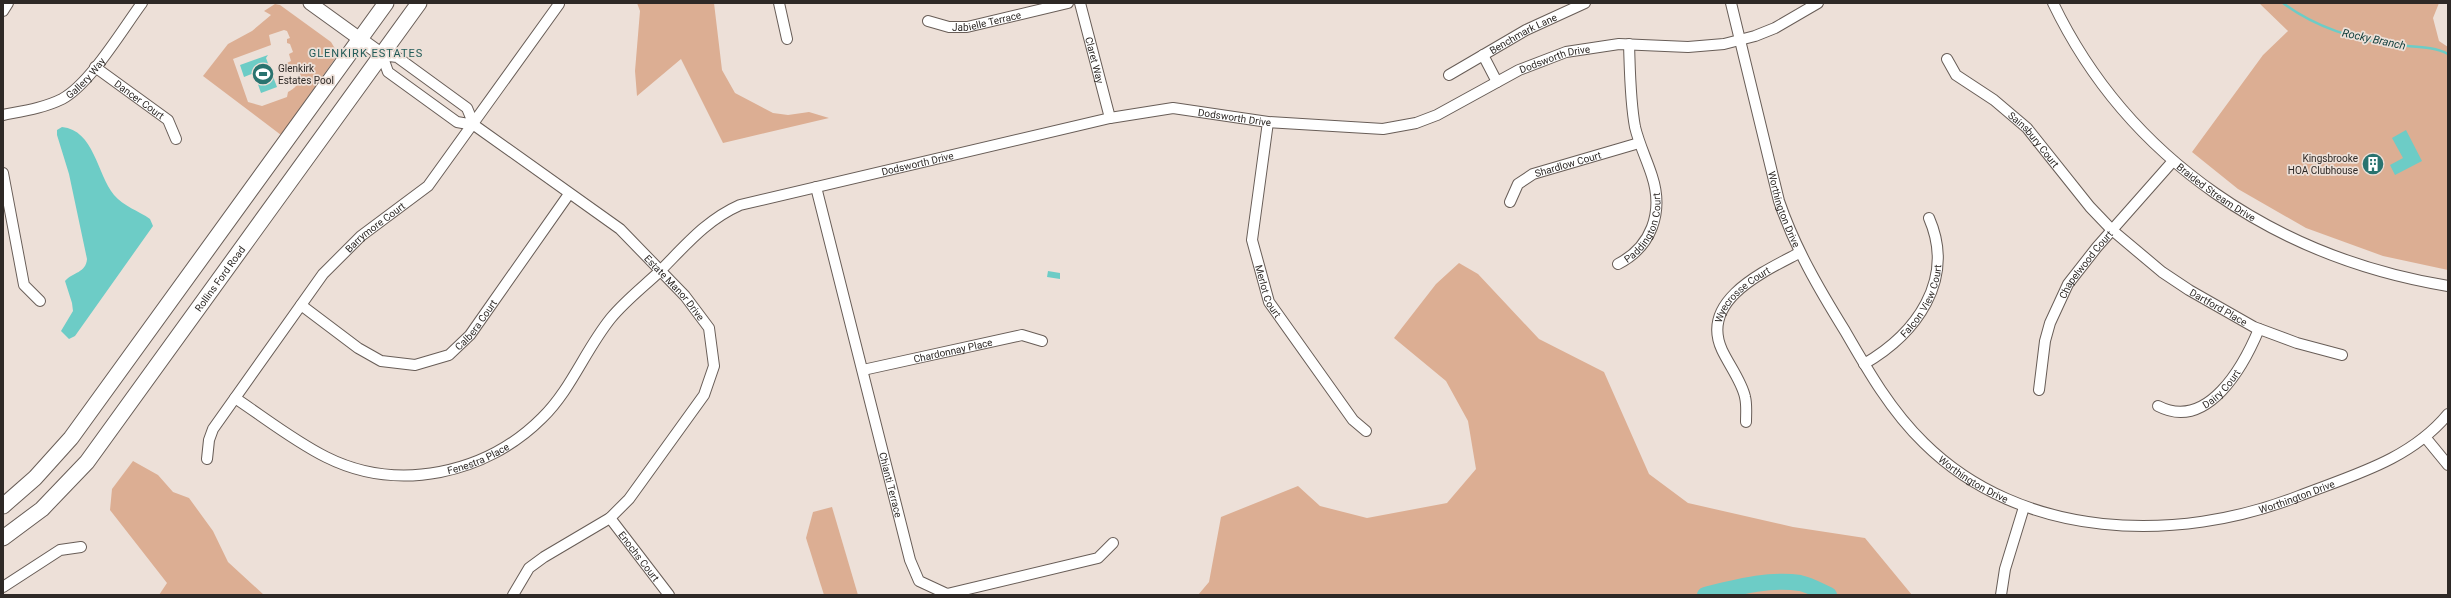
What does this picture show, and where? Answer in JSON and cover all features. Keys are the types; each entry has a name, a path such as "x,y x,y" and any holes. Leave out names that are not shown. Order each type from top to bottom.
{"main road":[{"path":"3,506 35,478 71,438 386,3"},
{"name":"Rollins Ford Road","path":"3,538 42,509 87,462 419,3"}],"street":[{"path":"3,11 8,3"},
{"name":"Gallery Way","path":"3,115 44,106 63,98 84,83 142,3"},
{"name":"Estate Manor Drive","path":"310,3 382,54 397,56 467,108 474,125"},
{"path":"778,3 787,39"},
{"name":"Jabielle Terrace","path":"928,21 949,27 967,27 1068,3"},
{"name":"Claret Way","path":"1080,3 1110,118"},
{"name":"Benchmark Lane","path":"1449,76 1526,30 1585,3"},
{"name":"Worthington Drive","path":"1731,3 1779,201 1799,253 1864,364 1894,410 1939,457 1985,488 2024,507 2063,519 2116,525 2167,525 2202,521 2256,510 2289,500 2388,461 2425,438 2448,414"},
{"name":"Dodsworth Drive","path":"660,270 691,237 723,212 740,205 1110,118 1173,108 1268,122 1383,129 1410,124 1437,115 1497,82 1542,60 1566,52 1629,44 1688,47 1739,41 1775,28 1818,3"},
{"name":"Barrymore Court","path":"207,459 209,440 213,429 323,274 361,236 428,186 474,125 559,4"},
{"name":"Braided Stream Drive","path":"2058,4 2092,70 2112,97 2133,122 2173,161 2219,198 2280,233 2329,255 2366,267 2448,286"},
{"name":"Paddington Court","path":"1618,264 1638,250 1647,239 1655,218 1655,190 1639,143 1633,111 1629,44"},
{"name":"Estate Manor Drive","path":"382,54 388,72 457,122 474,125 620,229 685,296 710,328 714,366 704,395 629,499 610,518 544,556 529,568 513,595"},
{"name":"Benchmark Lane","path":"1483,55 1497,82"},
{"name":"Sainsbury Court","path":"1947,59 1956,75 1994,100 2027,128 2090,207 2112,230"},
{"name":"Dancer Court","path":"95,67 168,120 176,138"},
{"name":"Merlot Court","path":"1268,122 1252,240 1269,302 1353,420 1366,431"},
{"name":"Shardlow Court","path":"1510,202 1518,184 1533,174 1639,143"},
{"name":"Chapelwood Court","path":"2039,390 2045,341 2057,305 2076,272 2173,161"},
{"path":"3,173 24,285 40,301"},
{"name":"Chianti Terrace","path":"816,187 910,560 920,581 947,594 1098,558 1113,543"},
{"name":"Calbera Court","path":"301,305 358,348 381,361 415,365 449,355 470,335 569,194"},
{"name":"Falcon View Court","path":"1864,364 1880,355 1903,336 1915,323 1929,298 1934,281 1937,254 1934,228 1929,218"},
{"name":"Dartford Place","path":"2112,230 2162,272 2189,290 2259,329 2297,343 2342,355"},
{"name":"Wyecrosse Court","path":"1746,422 1745,397 1719,339 1720,317 1728,303 1742,286 1799,253"},
{"name":"Fenestra Place","path":"235,398 305,445 352,468 380,474 408,476 434,474 461,467 493,455 507,447 542,418 564,390 611,318 660,270"},
{"name":"Dairy Court","path":"2158,406 2166,410 2184,412 2204,404 2218,394 2230,383 2240,368 2259,329"},
{"name":"Chardonnay Place","path":"863,370 1022,334 1042,341"},
{"path":"2425,438 2448,465"},
{"path":"2001,595 2005,569 2024,507"},
{"name":"Enochs Court","path":"610,518 669,595"},
{"path":"3,587 60,550 81,547"}],"shaded area":[{"path":"637,3 714,3 722,70 735,93 773,113 788,115 809,112 829,118 723,143 681,59 637,96 635,71 640,11"},
{"path":"2259,3 2439,3 2433,18 2439,41 2448,47 2448,270 2383,256 2306,228 2238,189 2192,152 2263,55 2288,31"},
{"path":"275,4 280,5 331,42 337,52 334,60 281,135 203,76 228,44 252,31 271,15 264,11","holes":["284,30 287,31 290,38 287,39 287,43 290,44 293,52 289,54 291,61 287,63 299,71 299,81 295,88 288,92 287,97 262,106 248,102 233,59 271,45 269,35"]},
{"path":"1459,263 1478,274 1539,339 1604,372 1649,474 1688,503 1793,527 1865,538 1912,595 1198,595 1209,582 1221,517 1298,486 1320,506 1367,518 1447,503 1476,469 1468,421 1446,381 1394,338 1436,284"},
{"path":"133,461 158,475 173,492 189,498 213,531 228,562 264,595 159,595 167,583 110,510 112,489"},
{"path":"832,507 858,595 824,595 806,538 813,512"}],"water":[{"name":"Glenkirk Estates Pool","path":"268,55 266,58 277,87 261,93 254,73 244,77 240,65"},
{"path":"62,127 73,130 81,136 94,154 108,186 114,195 126,205 150,219 153,226 75,336 69,339 61,331 73,311 65,281 82,270 87,259 69,174 57,135 57,130"},
{"path":"2406,130 2422,161 2395,175 2390,165 2403,158 2392,138"},
{"path":"1048,271 1060,273 1060,279 1047,277"}],"waterway":[{"name":"Rocky Branch","path":"2283,3 2323,26 2352,36 2382,43 2430,48 2448,54"},
{"path":"1705,595 1752,584 1776,582 1800,583 1829,595"}],"place":[{"name":"Glenkirk Estates Pool","path":"263,74"},
{"name":"Kingsbrooke HOA Clubhouse","path":"2373,164"}],"district":[{"name":"GLENKIRK ESTATES","path":"366,53"}]}
